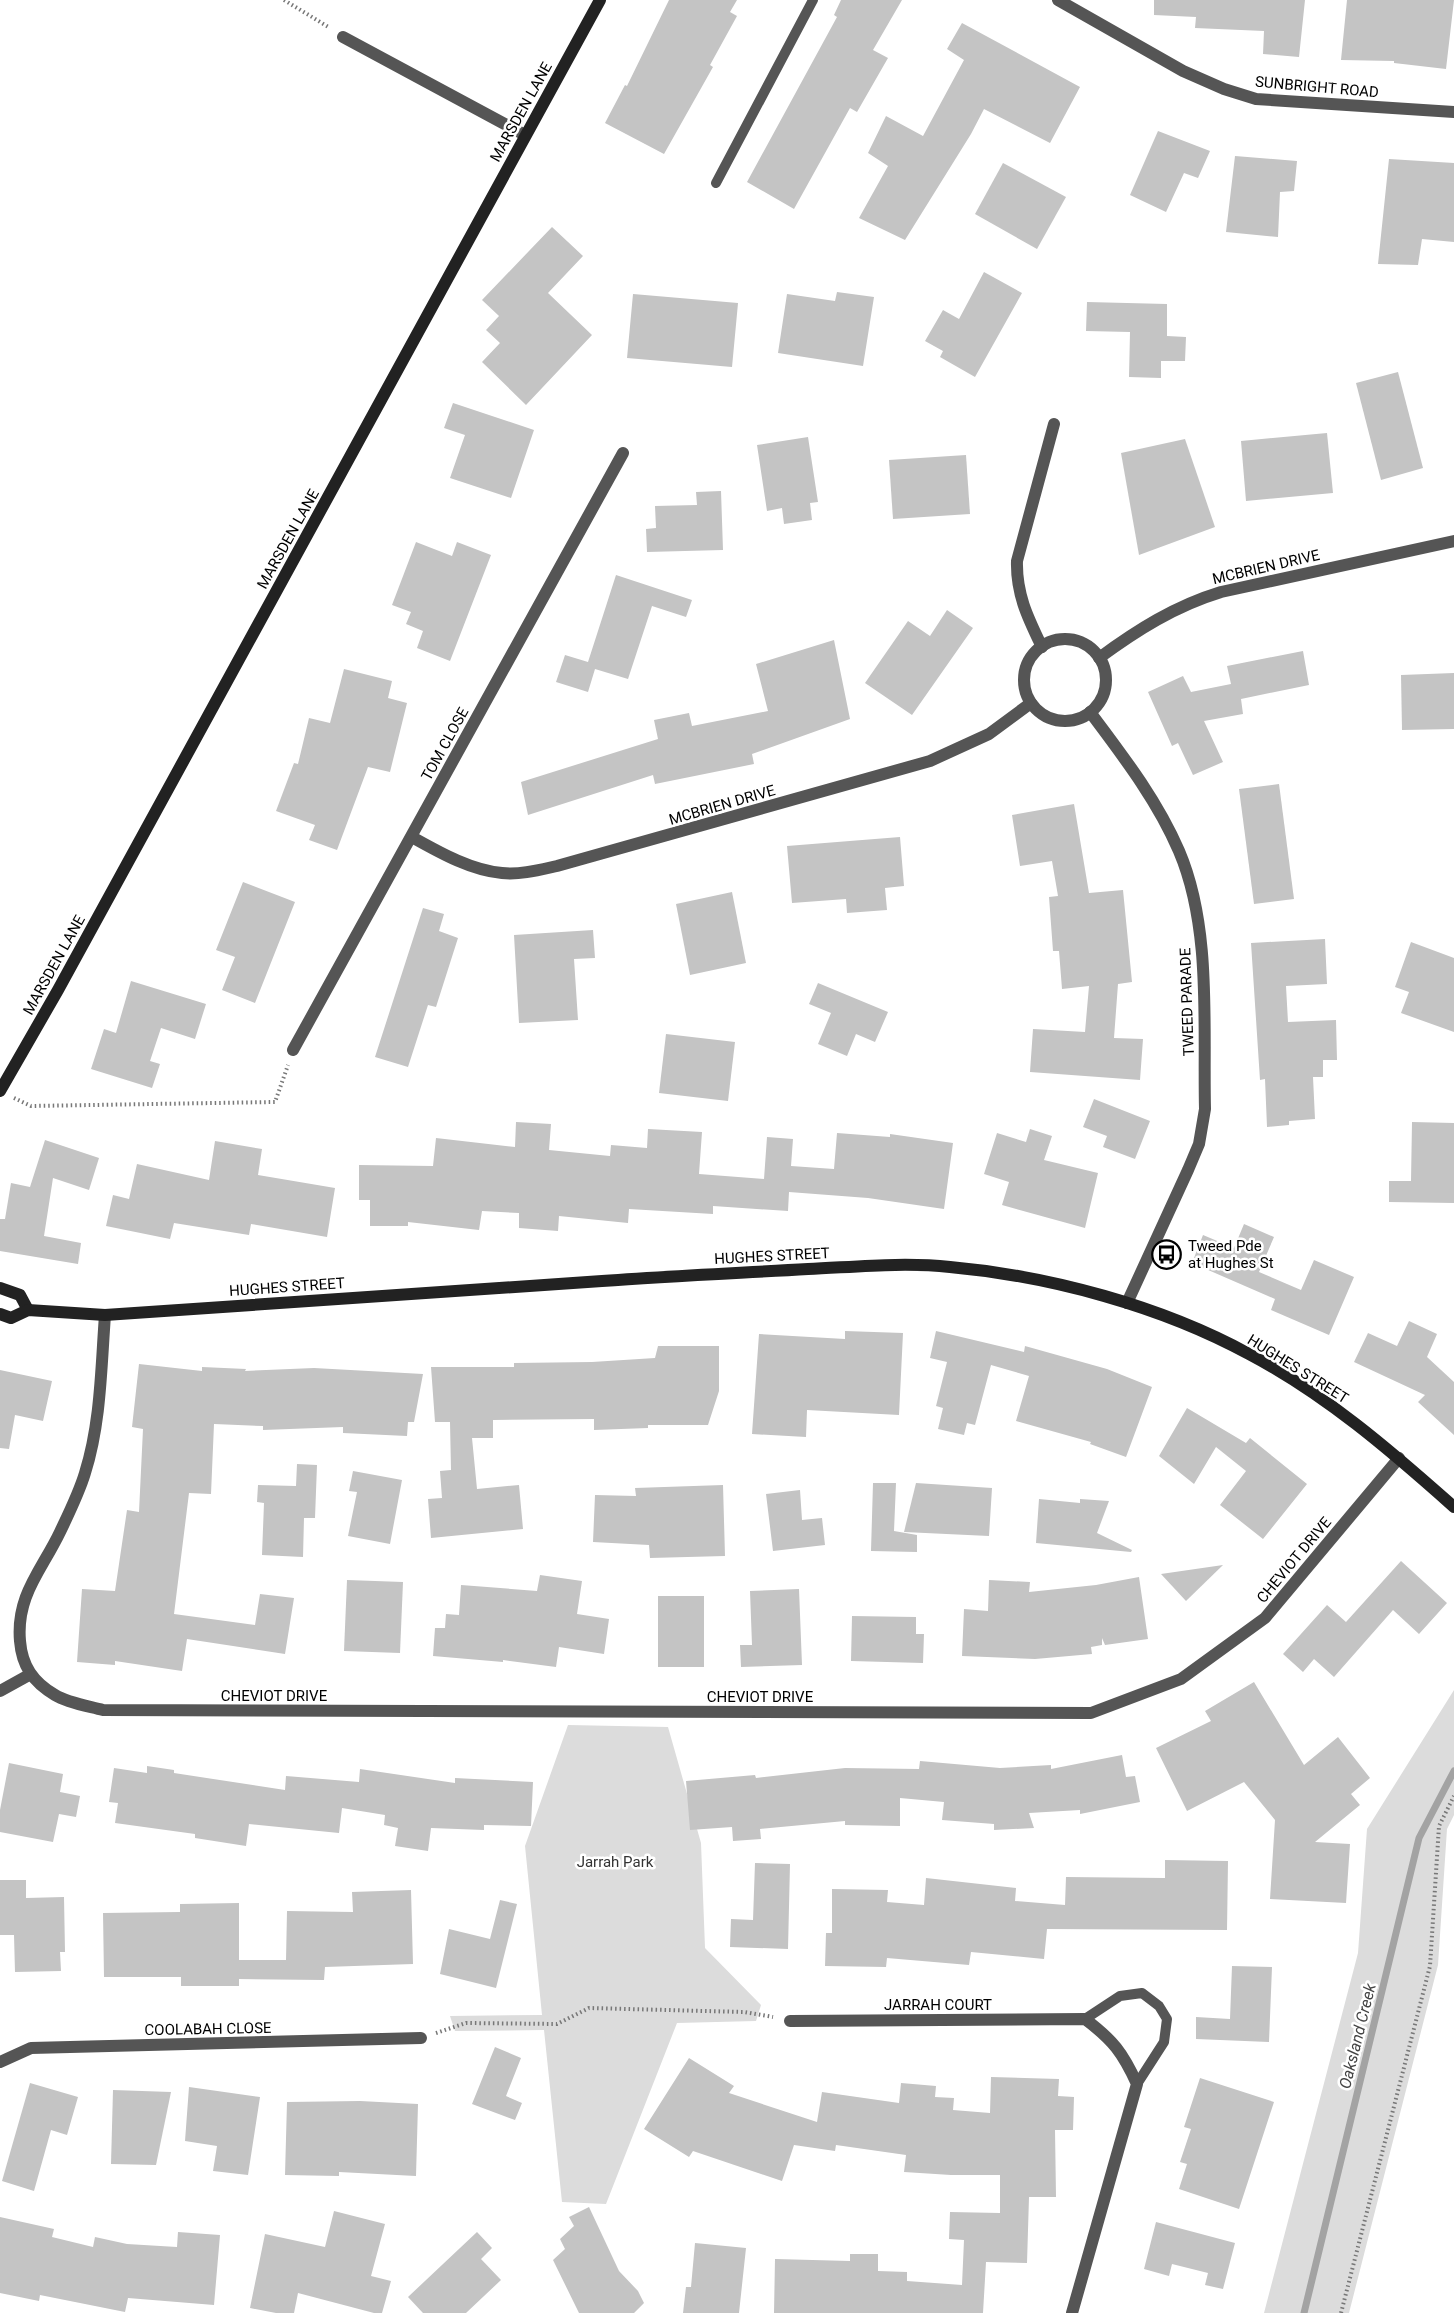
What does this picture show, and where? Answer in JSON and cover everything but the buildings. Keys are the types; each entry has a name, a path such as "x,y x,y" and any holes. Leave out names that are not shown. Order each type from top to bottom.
{"street":[{"name":"MARSDEN LANE","path":"5,1093 58,990 600,0"},
{"name":"SUNBRIGHT ROAD","path":"1058,0 1183,71 1224,89 1256,99 1454,112"},
{"path":"343,37 525,135"},
{"path":"1042,647 1023,607 1016,575 1017,561 1054,424"},
{"name":"TOM CLOSE","path":"293,1050 622,453"},
{"name":"MCBRIEN DRIVE","path":"1099,658 1137,630 1198,599 1221,592 1454,542"},
{"path":"1059,640 1077,641 1093,650 1099,658 1105,672 1105,687 1100,701 1090,712 1076,720 1059,720 1043,715 1031,703 1025,687 1026,669 1030,660 1042,647 1059,640"},
{"name":"MCBRIEN DRIVE","path":"412,837 474,867 501,873 525,872 557,866 930,761 989,734 1031,703"},
{"name":"TWEED PARADE","path":"1090,712 1158,810 1180,853 1198,915 1202,954 1205,1109 1203,1128 1188,1170 1127,1303"},
{"name":"HUGHES STREET","path":"0,1314 11,1318 28,1310 105,1315 661,1277 896,1264 948,1266 1000,1273 1088,1291 1182,1324 1249,1353 1324,1400 1399,1458 1454,1507"},
{"path":"0,1288 20,1295 28,1310"},
{"path":"0,1691 29,1674 21,1656 19,1625 22,1602 60,1533 85,1474 95,1433 105,1315"},
{"name":"CHEVIOT DRIVE","path":"29,1674 56,1696 103,1710 1091,1713 1181,1679 1265,1618 1399,1458"},
{"path":"1072,2313 1137,2084 1124,2056 1105,2034 1085,2019"},
{"name":"JARRAH COURT","path":"790,2021 1085,2019"},
{"name":"COOLABAH CLOSE","path":"0,2062 31,2048 421,2038"}],"lane":[{"path":"716,183 813,0"},
{"path":"1085,2019 1120,1995 1142,1993 1159,2006 1167,2019 1164,2042 1137,2084"}],"path":[{"path":"284,0 343,37"},
{"path":"5,1093 31,1106 275,1102 293,1050"},
{"path":"1341,2313 1430,1966 1439,1826 1454,1796"},
{"path":"421,2038 466,2023 557,2024 589,2008 744,2012 790,2021"}],"green space":[{"path":"1454,1690 1454,1815 1447,1829 1438,1965 1349,2313 1264,2313 1358,1953 1367,1829"},
{"name":"Jarrah Park","path":"568,1725 668,1727 701,1843 705,1948 761,2005 756,2021 677,2023 606,2204 562,2202 544,2030 455,2031 450,2016 542,2015 525,1846"}],"waterway":[{"name":"Oaksland Creek","path":"1304,2313 1419,1838 1454,1771"}],"place":[{"name":"Tweed Pde at Hughes St","path":"1167,1255"}]}
